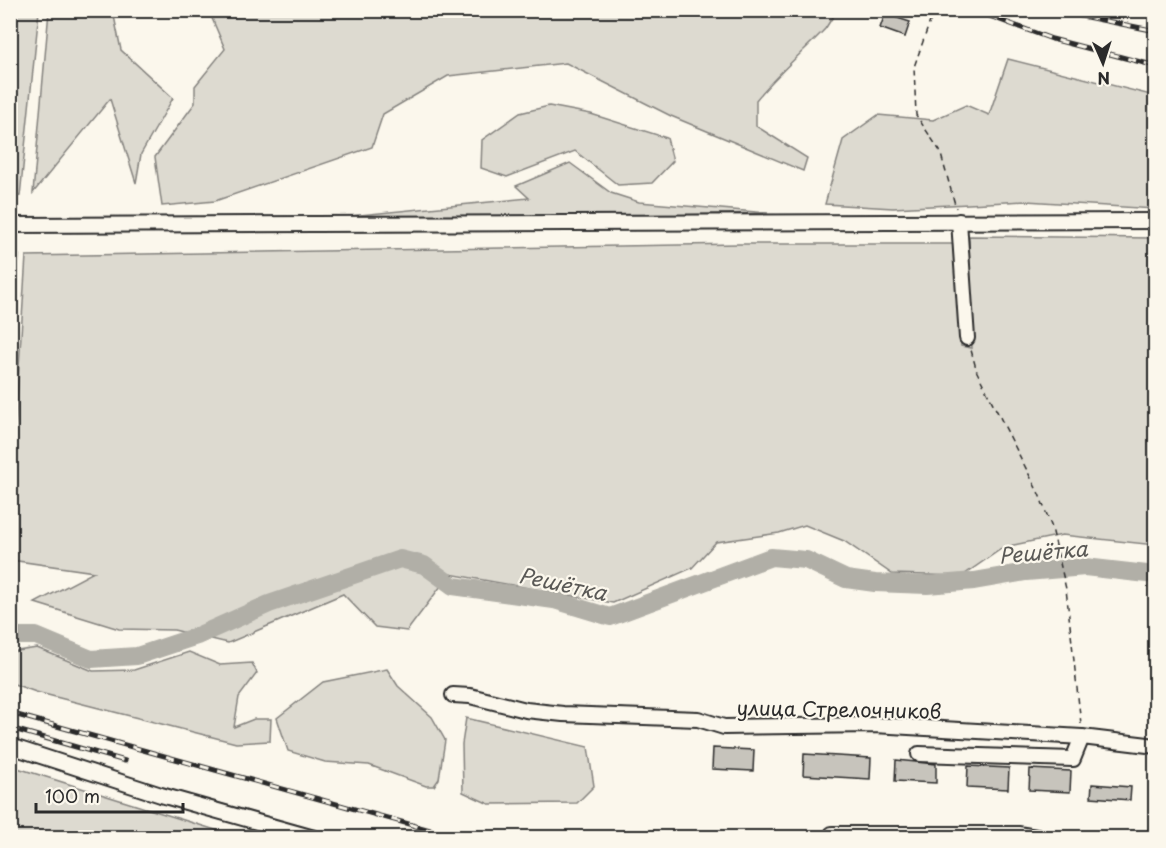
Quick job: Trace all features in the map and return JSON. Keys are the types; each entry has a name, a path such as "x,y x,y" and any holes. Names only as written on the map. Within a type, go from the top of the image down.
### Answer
{"street":[{"path":"959,221 967,338"},
{"path":"10,225 1155,221"},
{"name":"улица Стрелочников","path":"453,695 470,696 535,711 698,718 724,727 874,725 1082,737 1155,746"},
{"path":"919,754 1073,759 1082,737"},
{"path":"10,746 161,795 314,837"},
{"path":"832,834 1018,834 1042,837"}],"path":[{"path":"932,10 933,13 914,67 916,115 940,151 959,221"},
{"path":"967,338 977,372 1039,494 1052,528 1066,589 1082,737"}],"shaded area":[{"path":"11,10 39,11 20,196 11,197"},
{"path":"49,11 113,11 121,50 173,98 141,154 136,183 110,99 33,193"},
{"path":"223,11 839,11 825,29 756,100 756,126 807,158 803,171 671,116 566,63 448,76 383,114 372,147 215,201 162,206 155,157 195,103 195,86 225,49 211,16"},
{"path":"1008,59 1155,96 1155,209 1026,201 893,208 825,204 843,140 878,115 933,120 966,105 989,115"},
{"path":"549,106 591,114 667,138 673,161 652,183 618,185 575,151 507,177 481,168 482,140 520,113"},
{"path":"570,163 611,193 639,202 768,213 572,217 350,216 529,198 516,186"},
{"path":"969,236 1155,238 1155,545 1062,535 1004,547 962,576 892,574 844,541 805,525 779,533 716,542 692,568 613,603 450,574 407,631 375,627 343,594 228,643 174,630 119,629 35,603 94,572 11,560 11,493 26,256 739,244 953,244 961,346 972,348"},
{"path":"11,251 19,255 11,362"},
{"path":"37,648 93,671 134,670 189,652 220,665 252,663 257,673 239,697 234,727 254,719 271,719 270,741 236,743 36,692 11,683 11,652"},
{"path":"387,669 398,686 432,717 445,740 439,779 434,786 426,786 369,765 325,762 288,751 277,718 323,682"},
{"path":"466,718 588,747 594,786 577,803 489,804 463,792 462,744"},
{"path":"11,766 222,832 246,837 11,837"}],"building":[{"path":"885,14 910,22 905,37 880,28"},
{"path":"713,748 754,750 753,771 712,769"},
{"path":"804,754 871,758 870,779 803,775"},
{"path":"896,760 936,764 936,783 895,781"},
{"path":"968,766 1009,768 1008,789 967,787"},
{"path":"1030,769 1071,771 1070,792 1029,790"},
{"path":"1092,784 1131,787 1130,800 1091,797"}],"waterway":[{"name":"Решётка","path":"10,636 36,636 91,659 137,656 197,636 269,604 400,559 424,565 453,586 554,600 610,617 771,557 806,560 846,579 875,583 927,585 1085,567 1156,575"}],"railway":[{"path":"973,10 1052,39 1156,66"},
{"path":"1052,10 1156,31"},
{"path":"10,713 459,838"},
{"path":"10,728 125,761"}]}
